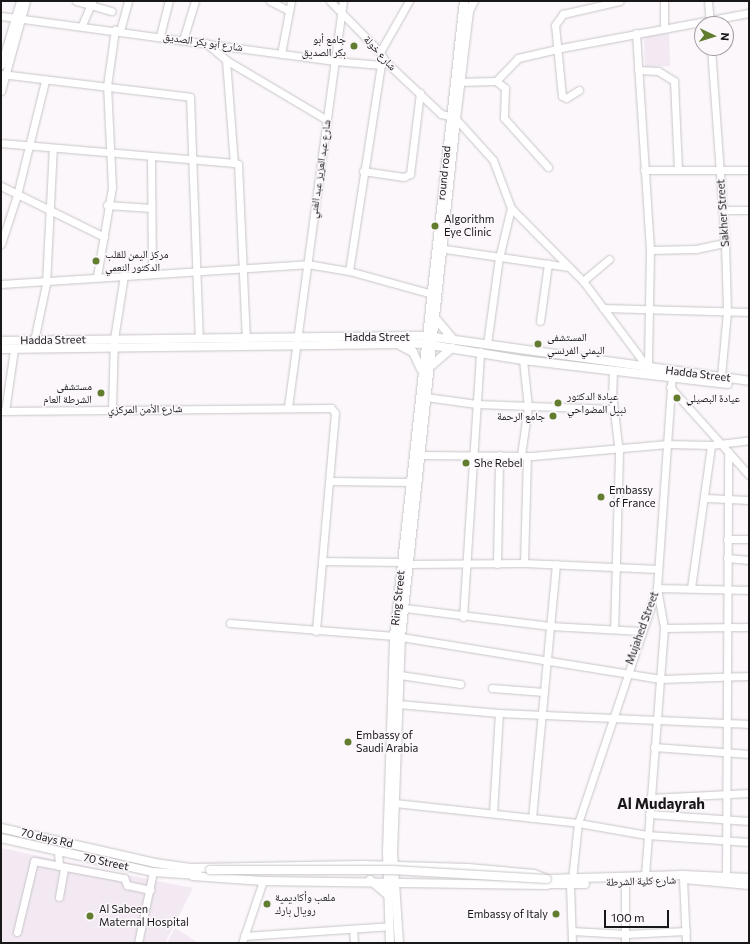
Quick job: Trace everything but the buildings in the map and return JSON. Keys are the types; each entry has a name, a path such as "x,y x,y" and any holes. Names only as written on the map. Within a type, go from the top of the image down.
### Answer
{"main road":[{"name":"round road","path":"458,81 464,1"},
{"name":"round road","path":"430,336 428,321 453,117 469,11 474,1"},
{"name":"round road","path":"429,345 430,336 436,319 445,249 453,117"},
{"path":"430,366 454,344 436,319"},
{"path":"410,337 428,321"},
{"name":"Hadda Street","path":"1,341 114,342 298,340 430,336 480,352 523,360 614,371 749,381"},
{"name":"Hadda Street","path":"1,349 114,342 246,337 400,345 487,344 648,368 672,375 749,386"},
{"path":"400,345 413,352 421,370"},
{"name":"Ring Street","path":"390,853 395,804 393,764 400,675 398,636 405,608 405,563 420,455 430,366 429,345"},
{"name":"Ring Street","path":"390,853 398,636 421,370 429,345"},
{"name":"70 days Rd","path":"1,828 193,872"},
{"name":"70 Street","path":"1,838 58,852 153,872 211,872"},
{"path":"390,853 387,865 391,880 399,943"},
{"path":"387,865 390,853"},
{"path":"390,853 398,863 404,866"},
{"path":"362,865 369,873 366,880"},
{"path":"193,872 362,865 426,866 534,874 547,882"},
{"path":"426,866 419,875 426,881"},
{"path":"211,872 392,870 547,882"},
{"path":"193,872 263,881 410,880 547,882"},
{"name":"شارع كلية الشرطة","path":"211,872 392,876 533,883 683,879 749,885"},
{"name":"شارع كلية الشرطة","path":"573,882 645,875 726,876 749,878"},
{"path":"366,880 392,894"},
{"path":"390,943 389,926 392,894 410,880"}],"street":[{"path":"1,91 3,74 20,1"},
{"path":"1,65 17,18 26,1"},
{"path":"76,1 91,3 112,11"},
{"path":"97,276 104,237 107,205 112,187 112,153 107,86 118,31 128,1"},
{"path":"160,36 169,1"},
{"path":"183,40 195,1"},
{"path":"270,1 288,10"},
{"path":"280,54 291,1"},
{"name":"شارع خولة","path":"330,1 380,52 383,63 420,93 441,114 453,117 493,160 511,208"},
{"name":"شارع عبد العزيز عبد الغني","path":"288,407 343,1"},
{"path":"380,52 409,1"},
{"path":"580,90 566,98 562,96 556,48 555,25 563,14 620,1"},
{"path":"664,1 664,27"},
{"path":"708,1 709,16"},
{"path":"82,25 91,3"},
{"path":"731,16 749,12"},
{"name":"شارع أبو بكر الصديق","path":"1,16 82,25 335,61 383,63"},
{"path":"496,81 518,58 556,48 664,27 694,23"},
{"path":"636,33 650,250 648,368"},
{"path":"206,43 226,60 327,120"},
{"name":"Sakher Street","path":"712,56 725,243 727,312 721,378"},
{"path":"226,60 234,163"},
{"path":"348,271 363,172 383,63"},
{"path":"638,70 658,71 674,81 678,170"},
{"path":"3,74 45,81 107,86 190,97 195,271 199,338"},
{"path":"1,244 17,195 45,81"},
{"path":"458,81 496,81 505,88 504,118 548,167"},
{"path":"363,172 404,177 410,174 420,93"},
{"path":"1,143 238,164 244,267 246,337"},
{"path":"34,341 46,284 48,211 53,148"},
{"path":"151,157 152,274"},
{"path":"644,170 749,170"},
{"path":"1,186 48,211 104,237"},
{"path":"107,205 151,208"},
{"path":"487,344 499,258 511,208"},
{"path":"511,208 583,281 648,368"},
{"path":"723,210 749,210"},
{"path":"650,250 696,249 725,243"},
{"path":"445,249 569,267"},
{"path":"583,281 609,259"},
{"path":"1,284 46,284 97,276 307,264 348,271 432,294"},
{"path":"540,321 548,264"},
{"path":"112,410 114,342 124,275"},
{"path":"603,308 650,308 749,312"},
{"path":"3,411 14,349"},
{"path":"463,617 472,454 480,352"},
{"path":"523,360 528,407 524,455 524,563"},
{"path":"614,371 613,409 617,447 614,629"},
{"name":"Mujahed Street","path":"572,943 573,882 578,822 610,718 657,588 672,375"},
{"path":"670,387 749,475"},
{"path":"426,397 477,404 613,409"},
{"name":"شارع الأمن المركزي","path":"3,411 288,407 330,408 334,413 330,481 316,631"},
{"path":"420,455 524,455 667,444 711,445 718,442 749,440"},
{"path":"691,588 706,498 711,445"},
{"path":"726,876 725,677 728,452"},
{"path":"497,564 499,455"},
{"path":"330,481 411,482"},
{"path":"706,498 749,500"},
{"path":"727,539 749,539"},
{"path":"727,558 749,560"},
{"path":"322,561 467,564 524,563 658,569"},
{"path":"532,818 556,564"},
{"path":"645,875 664,628 657,588 749,590"},
{"path":"405,608 463,617 550,626 641,631"},
{"path":"230,623 316,631 398,636 547,659 660,679 749,676"},
{"path":"664,628 749,627"},
{"path":"400,675 460,684"},
{"path":"492,688 544,692"},
{"path":"398,704 499,714 542,714 749,724"},
{"path":"493,813 499,714"},
{"path":"654,747 749,754"},
{"path":"650,798 749,793"},
{"path":"395,804 578,822 647,835 749,842"},
{"path":"649,814 749,821"},
{"path":"58,852 62,867 59,897"},
{"path":"17,932 34,861 124,878 127,885 150,890"},
{"path":"138,943 153,872"},
{"path":"683,879 686,943"},
{"path":"625,880 625,943"},
{"path":"263,881 243,940 389,926"},
{"path":"353,929 354,943"},
{"path":"572,931 626,934 686,931"}],"shaded area":[{"path":"669,34 670,66 645,67 644,35"},
{"name":"Al Sabeen Maternal Hospital","path":"1,848 193,888 165,943 1,943"},
{"path":"175,928 199,943 167,943"}],"place":[{"name":"جامع أبو بكر الصديق","path":"354,46"},
{"name":"Algorithm Eye Clinic","path":"435,226"},
{"name":"مركز اليمن للقلب الدكتور النعمي","path":"96,261"},
{"name":"المستشفى اليمني الفرنسي","path":"538,344"},
{"name":"مستشفى الشرطة العام","path":"101,393"},
{"name":"عيادة البصيلي","path":"677,398"},
{"name":"عيادة الدكتور نبيل المضواحي","path":"558,403"},
{"name":"جامع الرحمة","path":"553,416"},
{"name":"She Rebel","path":"466,463"},
{"name":"Embassy of France","path":"601,497"},
{"name":"Embassy of Saudi Arabia","path":"348,742"},
{"name":"ملعب وأكاديمية رويال بارك","path":"267,904"},
{"name":"Embassy of Italy","path":"556,914"},
{"name":"Al Sabeen Maternal Hospital","path":"90,916"}],"district":[{"name":"Al Mudayrah","path":"661,804"}]}
